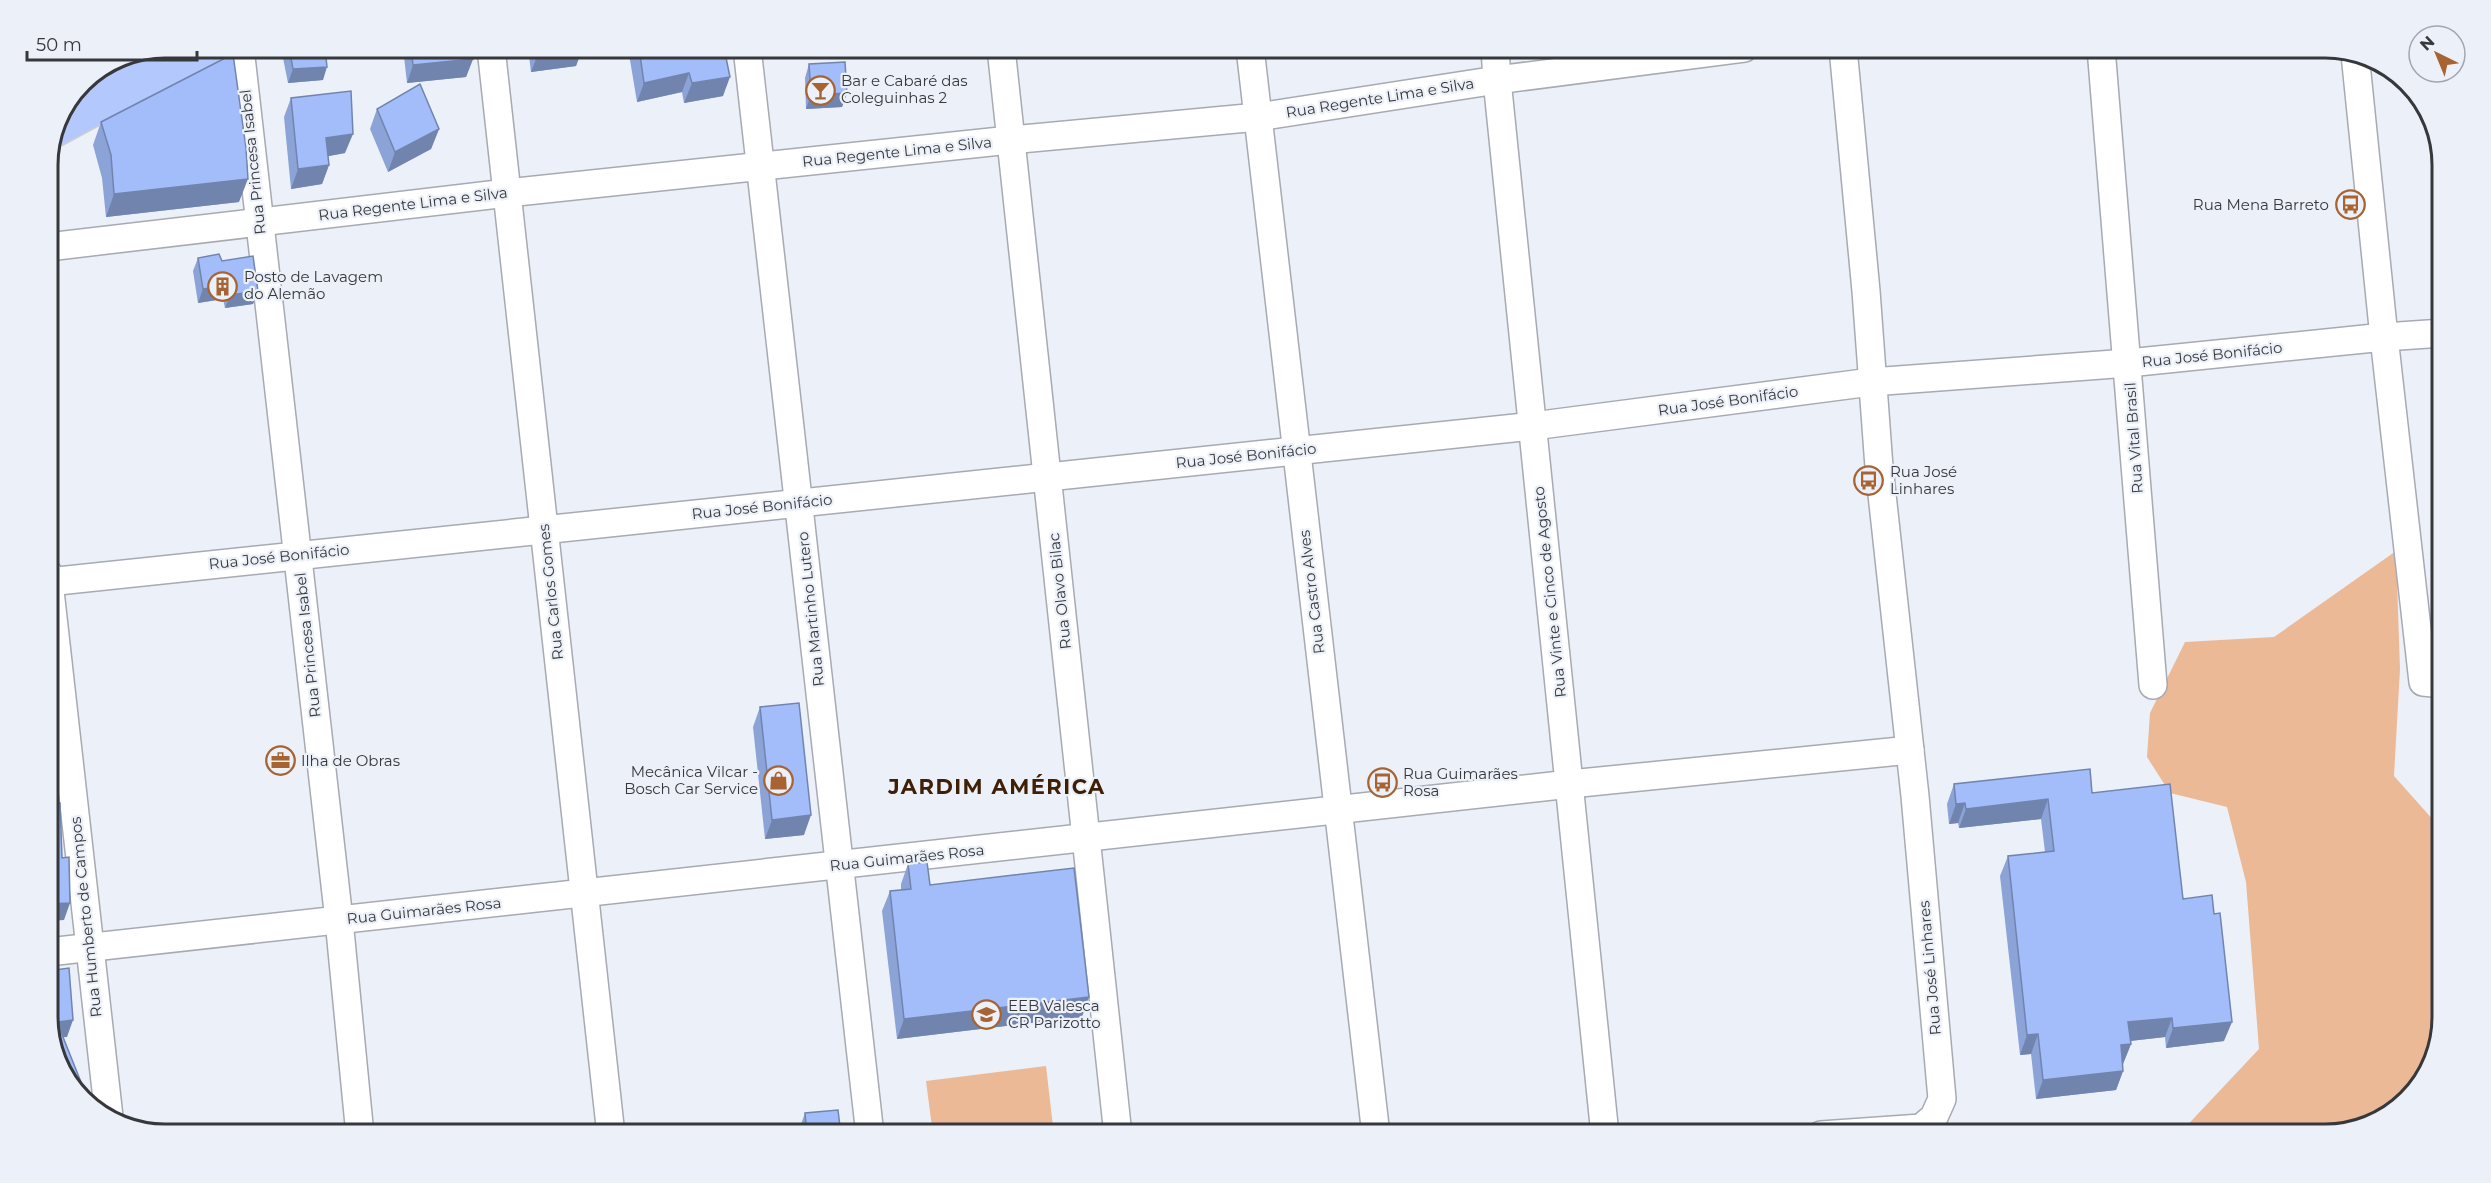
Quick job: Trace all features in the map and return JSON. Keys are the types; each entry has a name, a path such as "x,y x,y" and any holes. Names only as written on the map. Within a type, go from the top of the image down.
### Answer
{"main road":[{"path":"67,123 188,58"}],"street":[{"name":"Rua Princesa Isabel","path":"241,58 339,920 359,1124"},
{"name":"Rua Carlos Gomes","path":"492,58 609,1124"},
{"name":"Rua Martinho Lutero","path":"748,58 869,1124"},
{"name":"Rua Olavo Bilac","path":"1001,58 1117,1124"},
{"name":"Rua Castro Alves","path":"1251,58 1375,1124"},
{"name":"Rua Vinte e Cinco de Agosto","path":"1496,58 1604,1124"},
{"name":"Rua Regente Lima e Silva","path":"59,247 507,193 1010,140 1258,117 1497,80 1667,58"},
{"name":"Rua José Linhares","path":"1844,58 1866,291 1871,382 1910,750 1942,1099 1934,1117 1926,1124"},
{"name":"Rua Vital Brasil","path":"2102,58 2153,685"},
{"path":"2356,63 2384,337 2432,675"},
{"name":"Rua José Bonifácio","path":"59,578 544,530 1533,426 1871,382 2128,363 2432,334"},
{"name":"Rua Humberto de Campos","path":"59,669 108,1107"},
{"name":"Rua Guimarães Rosa","path":"59,951 1570,784 1910,750"}],"shaded area":[{"path":"2396,551 2400,669 2394,776 2432,819 2432,1025 2429,1045 2418,1071 2396,1098 2373,1114 2353,1121 2340,1124 2188,1124 2259,1049 2246,882 2227,807 2170,793 2147,757 2150,713 2185,642 2274,637"},
{"path":"1046,1066 1053,1124 932,1124 926,1081"}],"building":[{"path":"225,58 234,58 248,179 114,194 111,155 101,122"},
{"path":"291,58 326,58 327,67 293,69"},
{"path":"412,58 473,58 473,59 413,65"},
{"path":"640,58 726,58 730,77 692,83 689,73 644,83"},
{"path":"845,62 847,93 811,95 809,64"},
{"path":"420,84 439,129 395,152 377,109"},
{"path":"351,91 353,134 326,138 329,165 298,169 291,98"},
{"path":"219,254 222,261 253,256 258,291 230,295 228,285 203,289 198,258"},
{"name":"Mecânica Vilcar - Bosch Car Service","path":"799,703 811,815 772,820 760,707"},
{"path":"2090,769 2092,793 2170,784 2183,899 2212,895 2214,914 2220,913 2232,1022 2173,1028 2172,1018 2128,1022 2131,1044 2121,1045 2123,1071 2043,1080 2038,1034 2027,1035 2008,856 2054,851 2048,799 1966,809 1965,803 1956,804 1954,784"},
{"path":"59,803 62,858 69,857 70,903 59,904"},
{"path":"927,862 930,885 1074,868 1089,997 904,1019 890,891 911,889 908,864"},
{"path":"69,968 73,1020 59,1022 59,969"},
{"path":"59,1028 81,1082 69,1065"},
{"path":"838,1110 840,1124 806,1124 805,1113"}],"place":[{"name":"Bar e Cabaré das Coleguinhas 2","path":"820,90"},
{"name":"Rua Mena Barreto","path":"2350,205"},
{"name":"Posto de Lavagem do Alemão","path":"223,286"},
{"name":"Rua José Linhares","path":"1869,481"},
{"name":"Ilha de Obras","path":"280,761"},
{"name":"Mecânica Vilcar - Bosch Car Service","path":"779,781"},
{"name":"Rua Guimarães Rosa","path":"1382,783"},
{"name":"EEB Valesca CR Parizotto","path":"987,1015"}],"district":[{"name":"JARDIM AMÉRICA","path":"997,787"}]}
